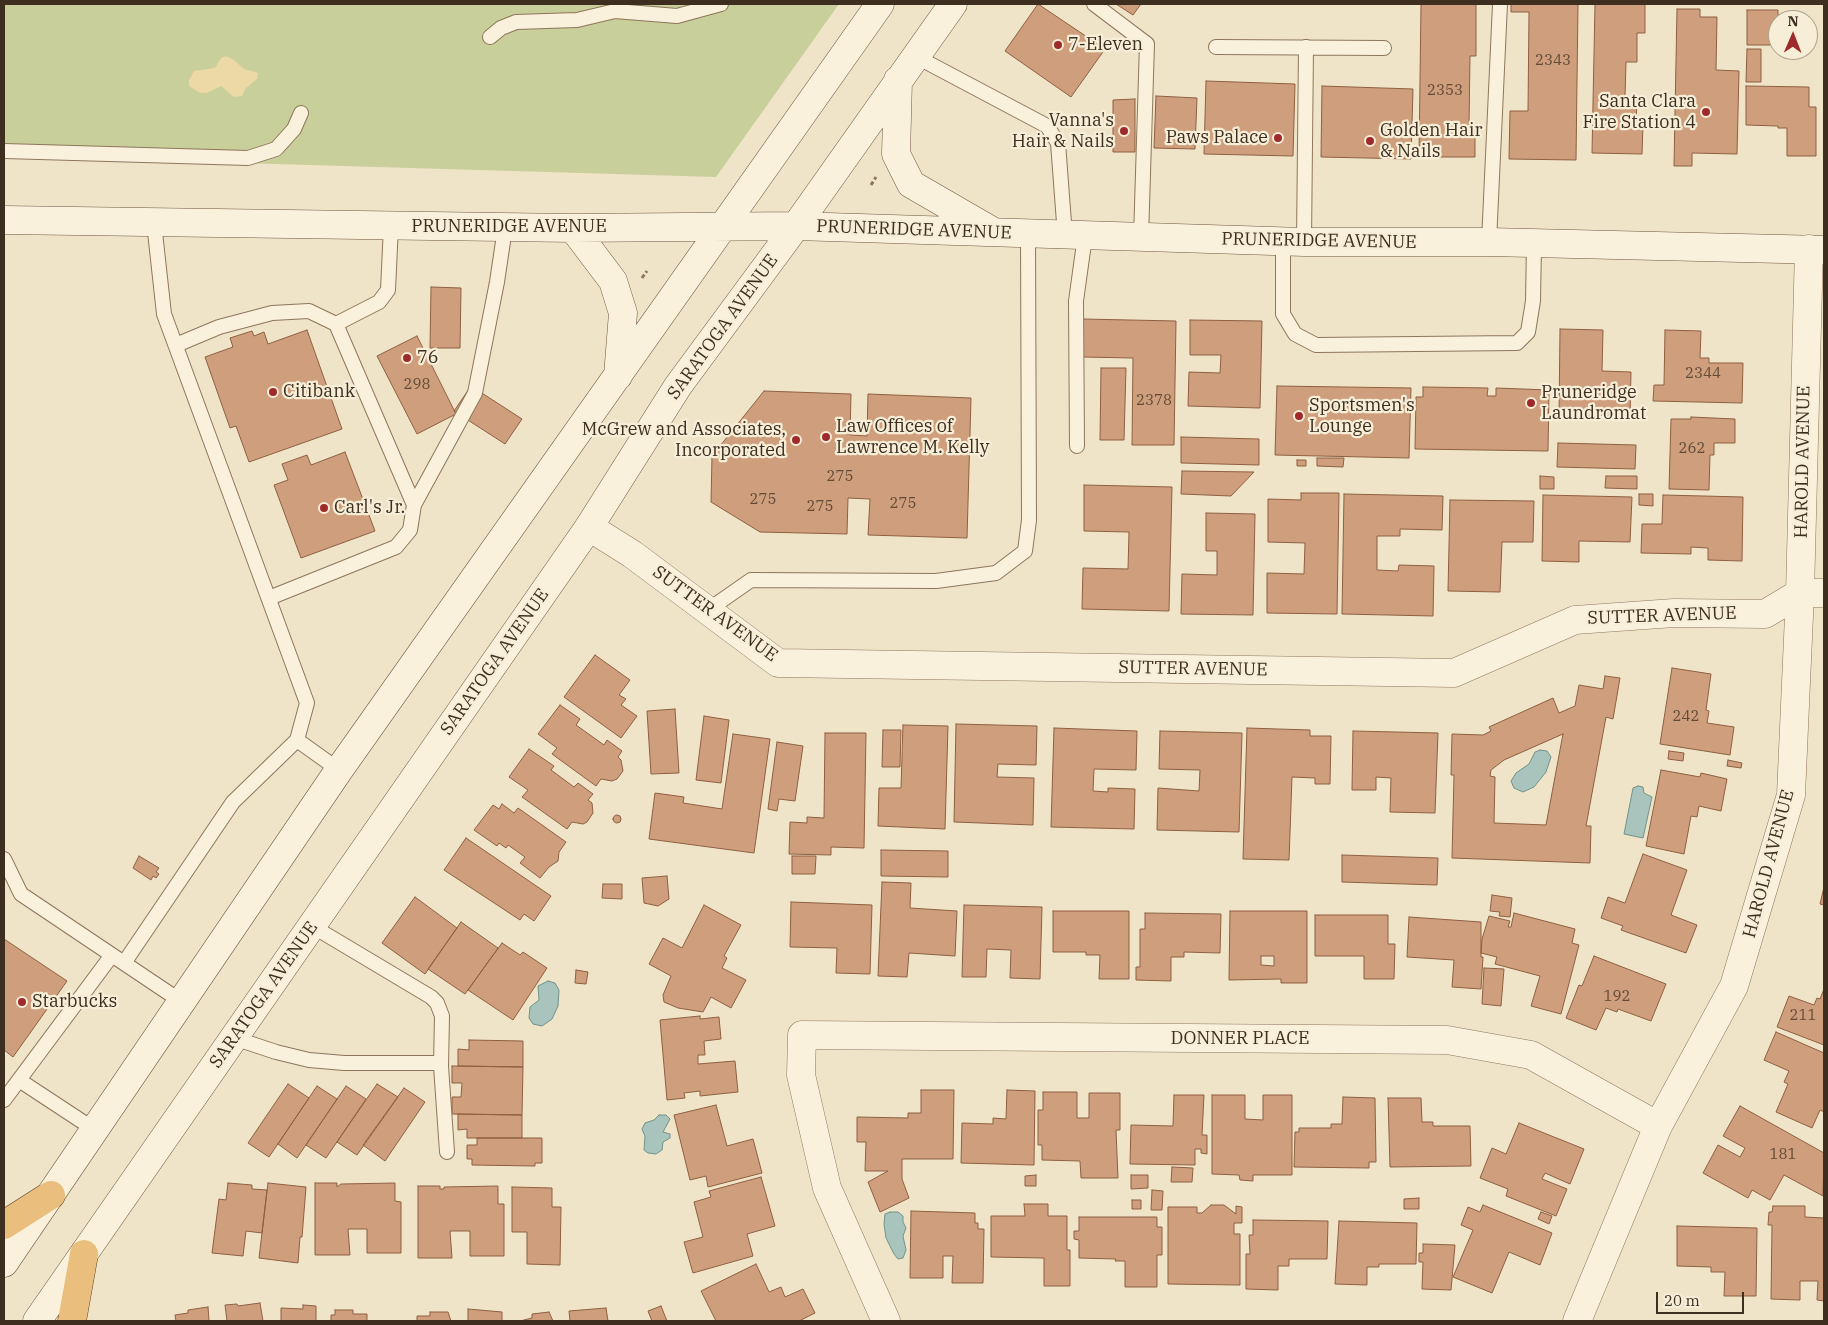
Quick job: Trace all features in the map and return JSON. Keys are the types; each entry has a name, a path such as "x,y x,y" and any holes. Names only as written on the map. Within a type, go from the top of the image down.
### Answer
{"highway":[{"path":"4,1225 51,1195"},
{"path":"72,1321 84,1254"}],"main road":[{"path":"4,1263 339,770 725,227 880,4"},
{"name":"SARATOGA AVENUE","path":"38,1321 589,527 678,386 796,226 953,4"},
{"path":"898,80 896,154 910,184 997,234"},
{"name":"PRUNERIDGE AVENUE","path":"4,220 504,228 796,226 1142,238 1489,242 1534,245 1816,250"},
{"path":"573,228 613,281 623,312 618,376"},
{"name":"HAROLD AVENUE","path":"1577,1321 1658,1126 1734,986 1790,795 1812,593 1816,250"},
{"name":"SUTTER AVENUE","path":"589,527 627,551 778,663 1454,673 1575,620 1674,613 1765,614 1812,593"},
{"name":"DONNER PLACE","path":"886,1321 827,1188 801,1075 802,1036 1447,1040 1531,1055 1658,1126"}],"lane":[{"path":"490,37 501,28 516,22 577,20 615,11 677,16 721,4"},
{"path":"1094,4 1147,44 1142,238"},
{"path":"1489,242 1500,4"},
{"path":"1216,47 1384,48"},
{"path":"1306,47 1293,241 1283,314 1295,334 1316,345 1517,343 1528,332 1533,301 1534,245"},
{"path":"915,56 1047,126 1058,143 1075,236 1078,446"},
{"path":"4,152 248,158 276,149 294,129 301,113"},
{"path":"4,1100 118,959 233,802 297,740 306,702 164,314 154,223"},
{"path":"336,324 379,302 388,290 391,226"},
{"path":"268,598 396,547 410,530 414,505 475,393 497,282 504,228"},
{"path":"708,610 751,580 936,581 996,573 1024,551 1028,520 1028,235"},
{"path":"176,345 219,327 272,313 309,311 336,324 414,505"},
{"path":"297,740 339,770"},
{"path":"4,859 21,894 182,1002"},
{"path":"312,926 432,996 442,1016 441,1063 447,1152"},
{"path":"234,1038 276,1052 309,1060 344,1063 441,1063"},
{"path":"19,1080 95,1130"}],"path":[{"path":"867,177 875,177 871,184"},
{"path":"647,271 642,279 649,280"}],"green space":[{"path":"4,4 839,4 716,177 4,156"}],"sand":[{"path":"226,56 244,69 258,73 257,79 245,89 242,96 234,97 221,86 207,93 200,93 189,86 189,80 194,71 215,68 221,58"}],"water":[{"path":"1540,750 1547,751 1551,757 1546,772 1534,787 1523,792 1514,788 1511,781 1516,773 1529,764 1535,752"},
{"path":"1643,787 1644,793 1652,797 1643,838 1624,834 1633,788"},
{"path":"548,981 555,983 559,990 558,1006 552,1019 542,1026 533,1024 529,1018 530,1007 539,1000 538,986"},
{"path":"659,1115 666,1115 670,1119 663,1132 670,1134 670,1138 663,1142 662,1150 656,1154 648,1153 644,1150 645,1136 642,1129 645,1123 654,1120"},
{"path":"898,1212 903,1216 906,1228 903,1236 906,1250 903,1258 898,1259 886,1238 885,1214"}],"building":[{"path":"1038,4 1105,49 1071,97 1005,51"},
{"path":"1116,4 1141,4 1133,15"},
{"path":"1421,4 1476,4 1476,56 1470,56 1469,125 1475,125 1475,157 1419,157"},
{"path":"1511,4 1578,4 1576,160 1509,159 1510,111 1528,111 1529,12 1511,12"},
{"path":"1595,4 1645,4 1645,33 1637,33 1637,62 1626,62 1625,97 1637,97 1636,125 1643,125 1642,154 1592,153"},
{"name":"Santa Clara Fire Station 4","path":"1677,9 1700,9 1700,17 1717,17 1716,70 1739,71 1737,154 1692,153 1692,166 1674,166"},
{"path":"1747,10 1768,10 1768,45 1747,45"},
{"path":"1747,49 1761,49 1761,82 1746,82"},
{"path":"1206,81 1295,84 1293,156 1204,154"},
{"path":"1322,86 1413,89 1411,159 1321,157"},
{"path":"1746,86 1809,87 1809,107 1816,107 1816,156 1787,156 1787,128 1746,125"},
{"path":"1156,96 1197,98 1195,149 1154,148"},
{"path":"1135,99 1135,152 1113,152 1113,100"},
{"path":"431,287 461,288 460,348 430,348"},
{"path":"1083,319 1176,321 1174,445 1132,445 1133,358 1082,357"},
{"path":"1190,320 1262,321 1260,408 1188,406 1189,372 1220,373 1221,355 1190,355"},
{"path":"1560,329 1603,330 1602,371 1631,372 1630,416 1559,415"},
{"name":"Citibank","path":"307,330 342,429 249,462 236,426 230,428 205,357 233,347 230,338 252,331 254,336 264,332 268,344"},
{"path":"1665,330 1701,331 1700,358 1709,358 1709,363 1743,363 1742,403 1653,401 1654,385 1664,385"},
{"path":"417,336 456,414 417,434 377,356"},
{"path":"1101,368 1126,368 1124,440 1100,440"},
{"path":"471,386 522,419 505,444 454,411"},
{"path":"1277,386 1411,388 1409,458 1275,455"},
{"path":"1423,387 1488,388 1487,396 1496,396 1496,388 1549,390 1548,451 1415,449 1416,397 1423,397"},
{"path":"764,391 851,394 850,435 867,436 868,394 971,398 967,538 868,535 870,499 848,498 847,534 760,532 711,502 712,456"},
{"path":"1691,417 1735,419 1735,443 1714,443 1714,455 1710,455 1709,490 1669,489 1671,419 1691,419"},
{"path":"1181,437 1259,439 1259,465 1181,463"},
{"path":"1558,443 1636,445 1635,469 1557,467"},
{"name":"Carl's Jr.","path":"345,452 375,531 301,558 274,485 288,480 282,464 307,455 311,465"},
{"path":"1317,458 1344,458 1343,467 1317,466"},
{"path":"1297,460 1306,460 1306,466 1297,466"},
{"path":"1182,471 1254,472 1231,496 1181,494"},
{"path":"1540,476 1554,477 1554,489 1540,489"},
{"path":"1606,476 1637,476 1637,489 1605,488"},
{"path":"1084,485 1172,487 1169,611 1082,609 1083,568 1128,569 1129,532 1084,531"},
{"path":"1301,493 1339,493 1337,614 1267,613 1267,573 1304,574 1305,543 1268,542 1268,499 1301,500"},
{"path":"1344,494 1443,496 1442,530 1400,529 1400,536 1377,536 1377,570 1398,571 1399,565 1434,566 1433,616 1342,614"},
{"path":"1639,494 1653,494 1653,506 1639,505"},
{"path":"1543,495 1632,497 1630,542 1579,541 1579,562 1542,561"},
{"path":"1663,495 1743,497 1742,561 1708,560 1708,548 1691,547 1691,554 1641,553 1642,524 1662,524"},
{"path":"1450,500 1534,501 1533,542 1502,542 1500,592 1448,591"},
{"path":"1206,513 1255,514 1253,615 1181,614 1182,574 1217,575 1217,551 1206,551"},
{"path":"595,655 630,680 619,695 626,699 621,705 637,716 621,738 564,697"},
{"path":"1672,668 1711,674 1706,710 1709,711 1707,723 1734,727 1730,755 1660,744"},
{"path":"1605,676 1620,678 1613,719 1606,717 1586,826 1591,826 1590,863 1452,858 1454,775 1451,775 1452,734 1483,735 1491,731 1489,727 1553,698 1559,713 1575,706 1579,685 1603,689","holes":["1563,734 1546,825 1494,823 1495,777 1490,776 1491,770 1504,760"]},
{"path":"560,705 580,719 576,725 604,745 607,740 622,751 618,757 621,760 623,771 617,779 612,781 601,779 596,786 552,754 557,748 538,734"},
{"path":"675,709 679,773 651,774 647,711"},
{"path":"704,716 729,720 721,783 696,780"},
{"path":"956,724 1037,726 1036,765 998,764 997,777 1034,778 1033,825 954,822"},
{"path":"903,725 948,726 945,829 878,826 879,788 901,788"},
{"path":"1054,728 1137,731 1136,770 1094,769 1093,791 1108,792 1108,788 1135,789 1134,829 1051,827"},
{"path":"1247,728 1310,730 1310,736 1331,736 1330,784 1315,784 1315,778 1292,777 1289,860 1243,859"},
{"path":"883,730 901,730 900,767 882,767"},
{"path":"1160,731 1242,733 1239,832 1157,830 1158,788 1199,791 1200,770 1159,769"},
{"path":"1353,731 1438,733 1435,813 1390,812 1391,778 1376,777 1376,790 1352,790"},
{"path":"825,733 866,733 864,848 831,847 831,855 789,854 790,822 807,823 807,817 824,818"},
{"path":"733,734 770,739 754,853 649,839 655,793 684,797 683,803 722,809"},
{"path":"777,742 803,746 795,801 779,799 777,811 768,809"},
{"path":"529,749 554,766 551,770 574,787 578,783 593,794 588,800 592,803 593,813 587,822 583,824 572,822 567,829 522,797 528,790 509,777"},
{"path":"1669,751 1684,753 1683,761 1668,759"},
{"path":"1728,760 1742,763 1741,768 1727,766"},
{"path":"1661,770 1700,777 1701,773 1727,779 1721,811 1699,806 1697,817 1691,816 1684,854 1646,846"},
{"path":"502,804 514,813 518,808 566,842 559,852 558,861 549,867 540,878 520,863 525,857 508,845 506,848 499,843 497,846 474,830 493,805 499,809"},
{"path":"617,815 621,819 617,823 613,819"},
{"path":"466,838 551,896 534,921 524,914 520,920 444,870"},
{"path":"881,850 948,851 948,877 881,876"},
{"path":"1643,854 1687,870 1671,915 1697,925 1686,953 1621,930 1623,926 1601,918 1608,897 1625,903"},
{"path":"1342,855 1438,858 1437,885 1342,882"},
{"path":"139,856 159,868 156,872 159,874 156,878 153,876 151,880 133,868"},
{"path":"792,856 816,856 815,874 792,874"},
{"path":"667,876 669,899 658,906 644,903 642,878"},
{"path":"882,882 911,883 910,908 957,911 955,956 909,953 907,977 878,976"},
{"path":"603,884 622,884 622,899 602,898"},
{"path":"1824,887 1824,905 1820,904"},
{"path":"1492,895 1512,898 1510,917 1499,916 1500,912 1490,911"},
{"path":"415,897 457,928 425,974 382,943"},
{"path":"791,902 872,905 870,974 836,973 837,948 790,947"},
{"path":"704,905 741,925 724,956 727,958 722,968 746,980 731,1008 711,997 703,1012 678,1008 664,1002 663,995 671,976 649,964 663,938 682,948"},
{"path":"964,905 1042,907 1040,979 1010,978 1011,950 987,949 986,977 962,977"},
{"path":"1053,911 1129,911 1129,979 1099,979 1100,955 1086,955 1086,952 1053,952"},
{"path":"1230,911 1307,911 1307,983 1281,983 1281,979 1229,980","holes":["1261,956 1274,956 1274,966 1261,965"]},
{"path":"1145,913 1221,914 1220,953 1184,952 1184,957 1171,957 1171,981 1136,980 1136,967 1140,967 1140,929 1145,929"},
{"path":"1514,913 1575,929 1572,943 1579,945 1561,1014 1531,1006 1540,976 1495,964 1497,957 1481,953 1482,939 1489,916 1510,921 1508,927 1511,927"},
{"path":"1315,915 1388,915 1388,944 1395,944 1394,979 1364,979 1364,956 1315,956"},
{"path":"1409,917 1481,922 1481,957 1483,957 1481,989 1452,987 1454,960 1407,957"},
{"path":"461,922 498,948 465,994 428,969"},
{"path":"4,939 67,981 13,1057 4,1050"},
{"path":"502,943 520,955 523,952 547,968 513,1020 468,990"},
{"path":"1594,956 1666,984 1651,1021 1618,1009 1617,1012 1606,1008 1596,1030 1566,1018 1579,985 1582,986"},
{"path":"1484,968 1504,969 1501,1006 1482,1004"},
{"path":"576,970 588,972 586,984 575,983"},
{"path":"1824,989 1824,1045 1777,1027 1789,996 1814,1005 1817,998 1820,999"},
{"path":"700,1016 700,1019 719,1017 721,1039 704,1041 705,1055 698,1055 698,1064 735,1061 738,1092 700,1096 700,1091 684,1093 685,1098 667,1100 660,1020"},
{"path":"1776,1032 1824,1053 1824,1112 1820,1110 1812,1128 1776,1112 1788,1084 1784,1082 1789,1071 1764,1060"},
{"path":"469,1040 523,1041 523,1067 458,1066 458,1049 469,1050"},
{"path":"452,1066 523,1067 522,1115 452,1114 452,1097 461,1097 462,1083 452,1083"},
{"path":"288,1084 309,1098 269,1157 248,1143"},
{"path":"377,1084 398,1097 357,1155 337,1142"},
{"path":"317,1086 337,1099 297,1158 278,1144"},
{"path":"346,1086 366,1099 326,1158 306,1145"},
{"path":"404,1088 425,1102 385,1161 363,1145"},
{"path":"921,1090 954,1090 953,1159 902,1159 902,1179 909,1198 880,1212 868,1182 888,1171 865,1171 866,1142 857,1142 857,1117 908,1118 908,1113 921,1113"},
{"path":"1007,1090 1035,1091 1034,1165 961,1163 962,1123 993,1124 993,1118 1006,1119"},
{"path":"1043,1092 1077,1092 1077,1118 1089,1118 1089,1093 1120,1093 1120,1130 1116,1130 1118,1178 1081,1178 1080,1161 1042,1160 1042,1145 1038,1145 1038,1110 1043,1110"},
{"path":"1174,1095 1204,1095 1202,1135 1207,1135 1207,1154 1201,1153 1201,1149 1195,1149 1195,1165 1130,1164 1131,1125 1173,1126"},
{"path":"1212,1095 1245,1095 1245,1119 1263,1120 1263,1095 1292,1095 1292,1175 1253,1175 1253,1181 1240,1180 1239,1175 1212,1174"},
{"path":"1343,1097 1375,1098 1376,1162 1369,1162 1369,1168 1294,1167 1295,1132 1299,1132 1299,1128 1331,1128 1331,1124 1342,1124"},
{"path":"1388,1098 1421,1098 1422,1122 1433,1122 1433,1126 1470,1126 1471,1166 1390,1167"},
{"path":"716,1105 727,1146 753,1139 762,1173 708,1187 706,1176 690,1180 674,1115"},
{"path":"1740,1106 1824,1153 1823,1196 1784,1175 1770,1200 1752,1190 1748,1198 1703,1173 1718,1145 1740,1157 1745,1148 1723,1136"},
{"path":"458,1114 522,1115 522,1138 467,1138 467,1129 458,1130"},
{"path":"1519,1123 1584,1149 1570,1184 1545,1173 1542,1179 1567,1189 1556,1216 1506,1196 1508,1189 1480,1178 1492,1148 1506,1154"},
{"path":"477,1138 542,1138 542,1163 535,1163 535,1166 472,1165 472,1159 467,1159 467,1145 477,1145"},
{"path":"1172,1167 1193,1168 1192,1182 1171,1182"},
{"path":"1036,1175 1036,1186 1025,1186 1025,1176"},
{"path":"1131,1175 1148,1175 1148,1188 1131,1189"},
{"path":"761,1177 775,1226 747,1234 753,1256 693,1273 684,1242 703,1237 694,1202 711,1197 709,1191"},
{"path":"228,1183 252,1185 252,1189 267,1190 262,1233 246,1231 243,1256 212,1253 219,1199 226,1200"},
{"path":"268,1183 306,1187 298,1263 259,1258"},
{"path":"315,1183 337,1183 337,1187 341,1184 395,1183 395,1201 401,1202 401,1253 367,1253 367,1229 348,1229 350,1255 315,1255"},
{"path":"418,1186 440,1186 440,1189 444,1189 444,1187 498,1186 498,1204 504,1204 504,1256 470,1256 470,1231 450,1231 452,1258 418,1258"},
{"path":"512,1187 552,1188 552,1207 561,1207 560,1265 527,1264 527,1232 512,1232"},
{"path":"1152,1190 1163,1191 1162,1210 1151,1210"},
{"path":"1419,1198 1419,1209 1404,1209 1404,1199"},
{"path":"1132,1200 1141,1200 1141,1209 1132,1209"},
{"path":"1024,1204 1048,1204 1048,1216 1067,1216 1067,1250 1070,1250 1070,1286 1044,1286 1044,1258 991,1257 991,1216 1025,1216"},
{"path":"1211,1205 1224,1205 1236,1214 1236,1206 1242,1207 1242,1223 1234,1223 1234,1234 1240,1234 1240,1285 1168,1284 1168,1207 1197,1207 1197,1213 1202,1213"},
{"path":"1483,1205 1552,1233 1540,1265 1509,1252 1492,1293 1453,1277 1473,1230 1461,1225 1468,1207 1480,1212"},
{"path":"1773,1206 1805,1206 1805,1217 1824,1218 1824,1301 1817,1300 1818,1281 1800,1281 1800,1300 1771,1299 1772,1225 1768,1225 1769,1212 1772,1212"},
{"path":"911,1211 975,1213 975,1223 978,1223 978,1229 984,1229 983,1283 952,1283 953,1256 943,1256 943,1278 910,1278"},
{"path":"1541,1212 1552,1216 1549,1224 1538,1219"},
{"path":"1079,1217 1157,1217 1157,1227 1162,1227 1162,1255 1157,1255 1157,1287 1125,1287 1125,1261 1079,1258 1079,1240 1074,1239 1074,1231 1079,1231"},
{"path":"1253,1220 1328,1221 1327,1259 1289,1259 1289,1266 1278,1266 1278,1290 1246,1289 1246,1254 1250,1254 1249,1235 1253,1235"},
{"path":"1339,1221 1417,1223 1416,1264 1379,1264 1379,1267 1367,1267 1367,1285 1335,1284"},
{"path":"1677,1226 1757,1228 1756,1296 1724,1296 1725,1272 1711,1272 1711,1267 1677,1266"},
{"path":"1423,1244 1455,1245 1451,1290 1422,1289 1423,1262 1419,1262 1419,1253 1423,1253"},
{"path":"756,1264 769,1292 781,1287 785,1297 803,1289 815,1313 799,1321 716,1321 701,1291"},
{"path":"260,1303 263,1321 227,1321 225,1305 237,1304 238,1306"},
{"path":"303,1305 316,1306 316,1321 281,1321 281,1308 303,1309"},
{"path":"661,1306 667,1321 652,1321 648,1311"},
{"path":"208,1307 209,1321 176,1321 175,1315 188,1313 188,1310"},
{"path":"606,1308 608,1321 570,1321 569,1311"},
{"path":"468,1309 502,1312 502,1321 468,1321"},
{"path":"335,1310 353,1310 353,1314 367,1314 367,1321 331,1321 331,1315 335,1315"},
{"path":"430,1312 448,1312 451,1321 417,1321 417,1316 430,1316"},
{"path":"549,1312 553,1321 520,1321 532,1318 532,1314"}],"place":[{"name":"7-Eleven","path":"1058,45"},
{"name":"Santa Clara Fire Station 4","path":"1706,112"},
{"name":"Vanna's Hair & Nails","path":"1124,131"},
{"name":"Paws Palace","path":"1278,138"},
{"name":"Golden Hair & Nails","path":"1370,141"},
{"name":"76","path":"407,358"},
{"name":"Citibank","path":"273,392"},
{"name":"Pruneridge Laundromat","path":"1531,403"},
{"name":"Sportsmen's Lounge","path":"1299,416"},
{"name":"Law Offices of Lawrence M. Kelly","path":"826,437"},
{"name":"McGrew and Associates, Incorporated","path":"796,440"},
{"name":"Carl's Jr.","path":"324,508"},
{"name":"Starbucks","path":"22,1002"}]}
